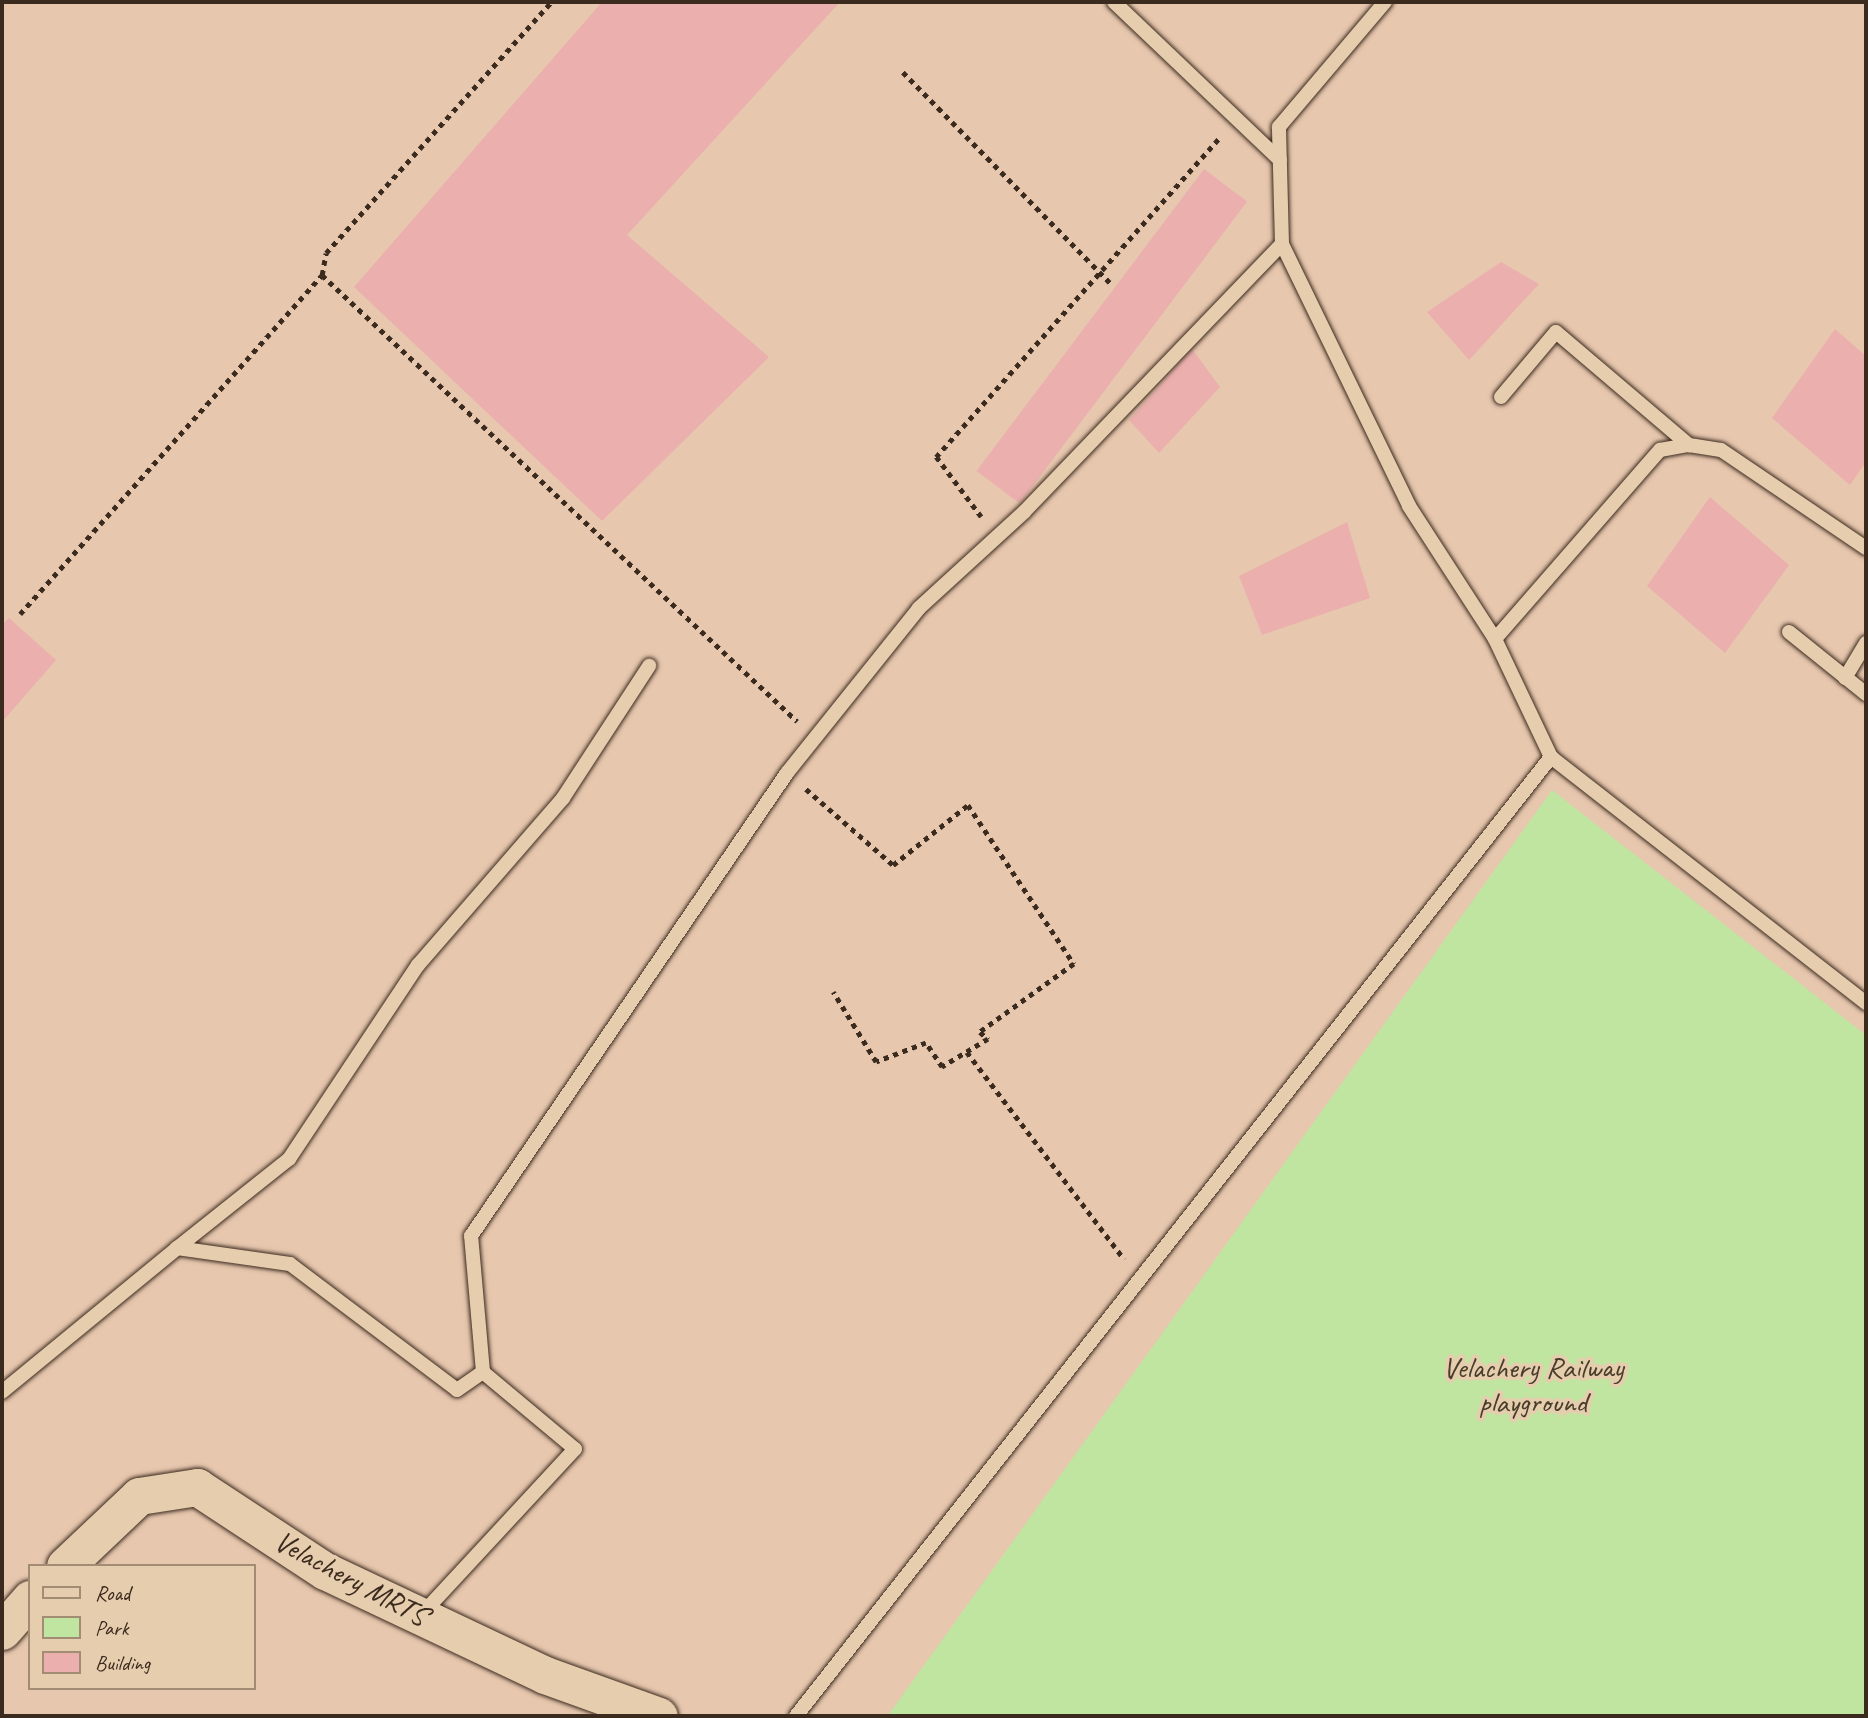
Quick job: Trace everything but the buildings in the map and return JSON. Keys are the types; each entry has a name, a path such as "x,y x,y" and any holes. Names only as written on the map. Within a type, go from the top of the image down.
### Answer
{"street":[{"name":"Velachery MRTS","path":"67,1564 139,1496 197,1488 325,1571 545,1675 659,1716"},
{"path":"2,1631 28,1601"}],"lane":[{"path":"1114,2 1280,160"},
{"path":"1385,2 1279,127 1282,244 1409,506 1495,639 1551,757 1866,1003"},
{"path":"420,1616 575,1448 483,1372 471,1236 787,773 919,608 996,537 1282,244"},
{"path":"1501,397 1556,332 1689,445"},
{"path":"1495,639 1660,450 1689,445 1721,450 1866,548"},
{"path":"1789,632 1866,694"},
{"path":"1845,678 1866,643"},
{"path":"2,1392 289,1159 418,965 563,798 649,666"},
{"path":"796,1716 1551,757"},
{"path":"177,1248 290,1264 457,1390 483,1372"}],"path":[{"path":"20,614 322,275 326,253 551,2"},
{"path":"903,72 1111,284"},
{"path":"996,537 936,457 1237,118"},
{"path":"322,275 815,738"},
{"path":"787,773 894,864 968,805 1074,964 980,1032 988,1039 942,1068 926,1043 876,1062 833,992"},
{"path":"967,1052 1139,1280"}],"green space":[{"name":"Velachery Railway playground","path":"1552,790 1866,1035 1866,1716 889,1714"}]}
